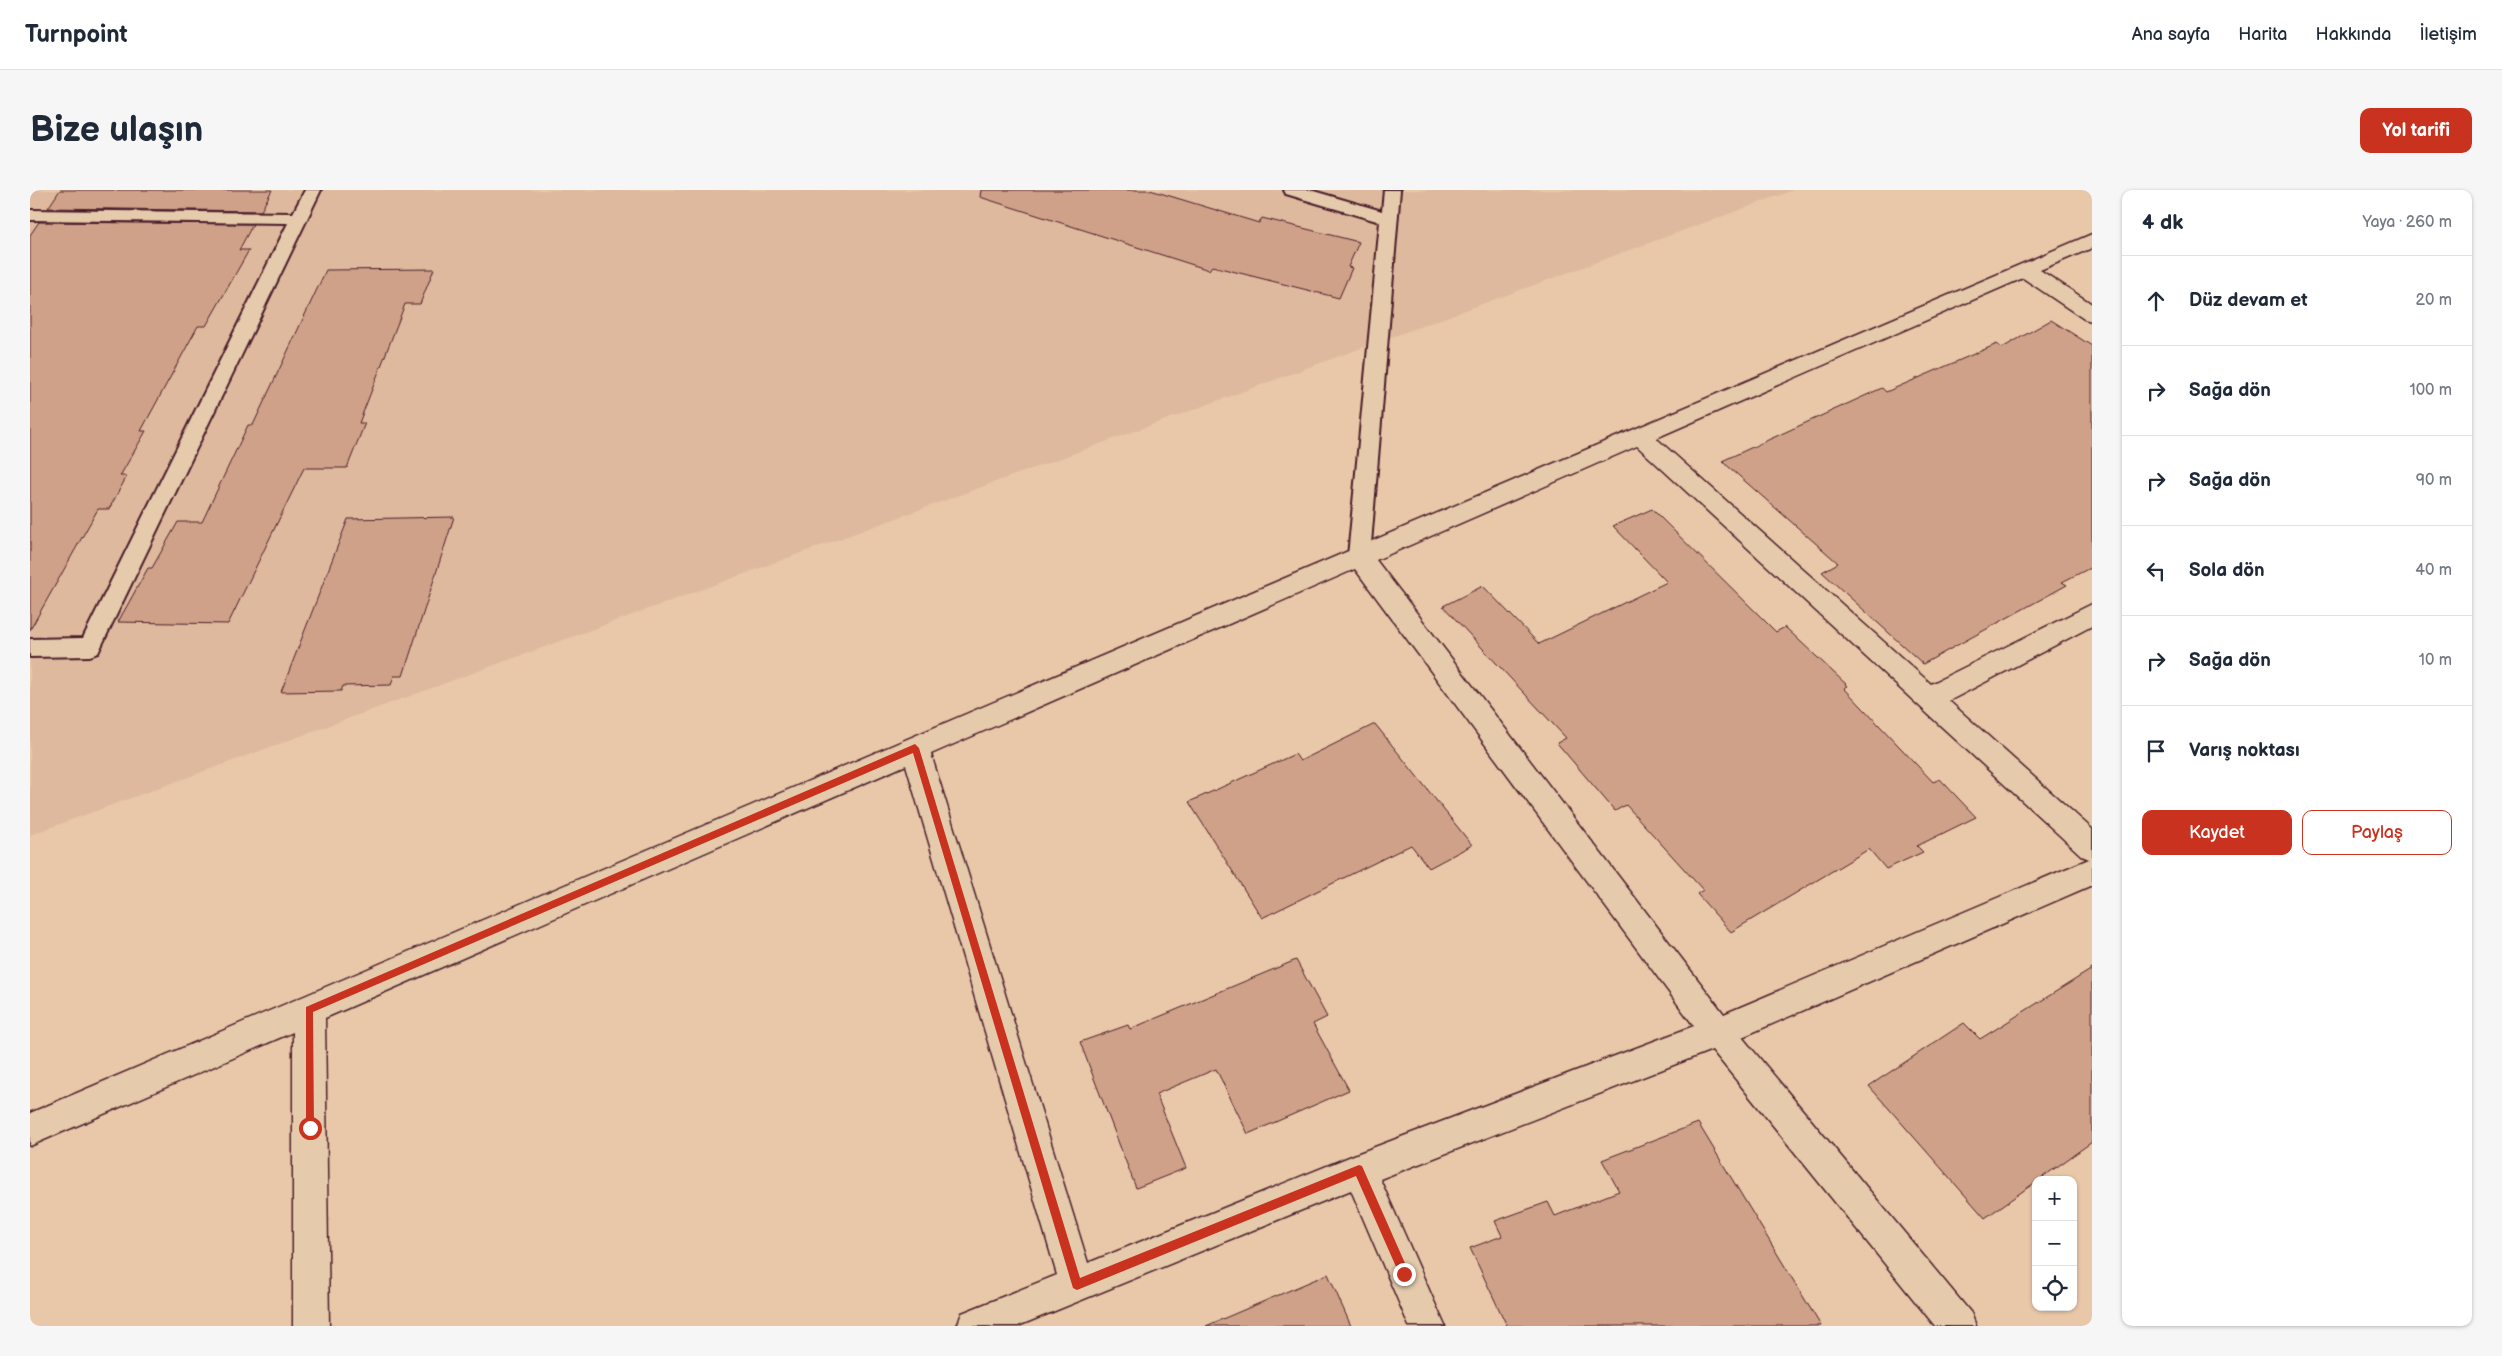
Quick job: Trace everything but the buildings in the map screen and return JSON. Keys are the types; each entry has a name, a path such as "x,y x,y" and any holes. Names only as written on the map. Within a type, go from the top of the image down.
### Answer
{"street":[{"path":"30,1130 2092,240"},
{"path":"2024,269 2092,314"},
{"path":"1639,435 2092,847"},
{"path":"1359,556 1718,1032 1958,1326"},
{"path":"1928,699 2092,614"},
{"path":"915,748 1077,1285"},
{"path":"975,1326 1359,1170 1718,1032 2092,871"},
{"path":"309,1010 311,1326"},
{"path":"1359,1170 1427,1326"}],"lane":[{"path":"30,648 90,647 313,190"},
{"path":"1292,190 1389,219"},
{"path":"1359,556 1392,190"},
{"path":"30,214 299,218"}],"shaded area":[{"path":"30,190 1794,190 30,835"}],"route":[{"path":"310,1128 309,1010 915,748 1077,1285 1359,1170 1404,1274"}]}
